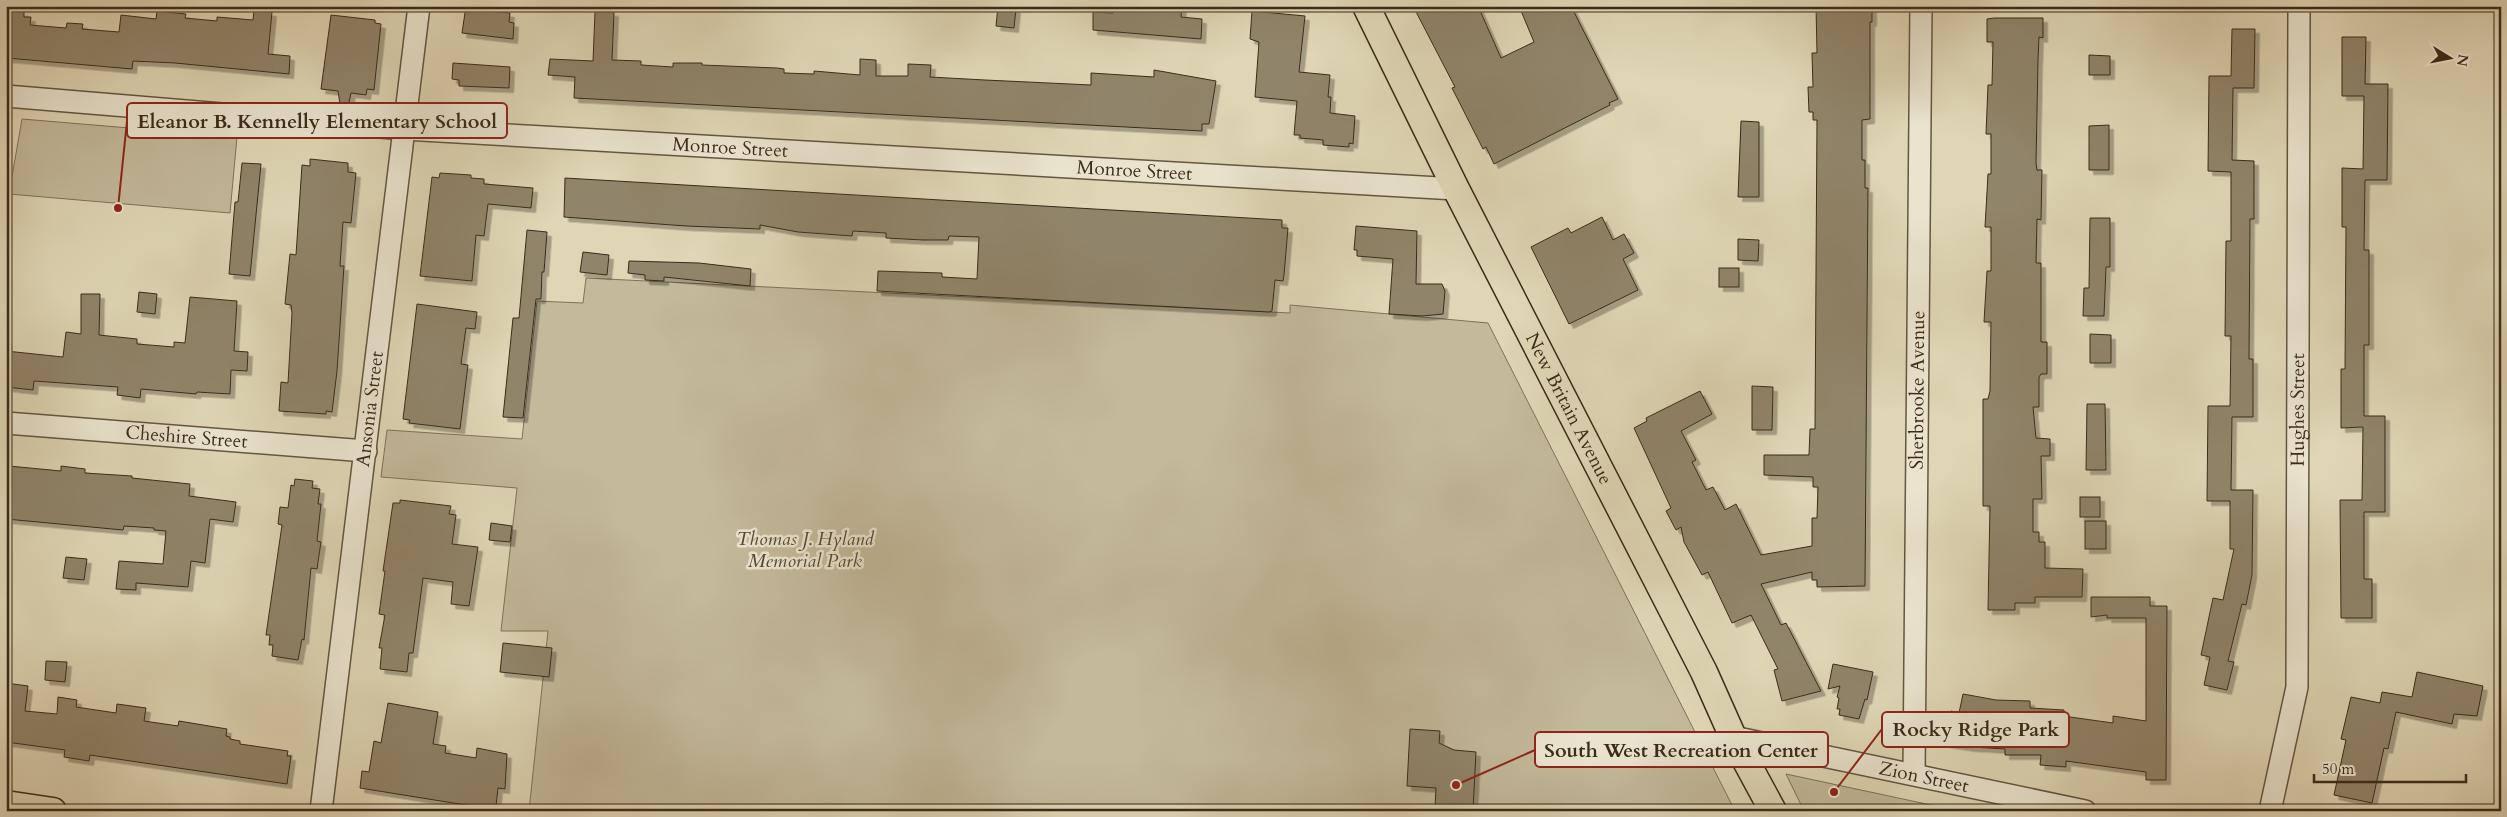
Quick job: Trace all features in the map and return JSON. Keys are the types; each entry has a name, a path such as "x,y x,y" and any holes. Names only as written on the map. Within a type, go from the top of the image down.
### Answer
{"main road":[{"name":"New Britain Avenue","path":"1366,6 1456,188 1704,672 1733,737 1773,811"},
{"path":"6,804 53,811"}],"street":[{"name":"Ansonia Street","path":"321,811 419,6"},
{"name":"Sherbrooke Avenue","path":"1914,774 1921,6"},
{"name":"Hughes Street","path":"2270,811 2297,688 2299,6"},
{"name":"Monroe Street","path":"6,96 404,129 1456,188"},
{"name":"Cheshire Street","path":"6,423 366,451"},
{"name":"Zion Street","path":"1733,737 2085,811"}],"green space":[{"path":"22,119 237,137 230,213 9,194"},
{"name":"Thomas J. Hyland Memorial Park","path":"586,278 1290,313 1290,305 1488,323 1735,811 529,811 548,631 501,631 517,488 381,477 387,430 522,439 537,301 583,303"},
{"path":"1786,774 1959,811 1804,811"}],"building":[{"path":"466,6 481,6 481,10 510,13 509,22 514,23 513,39 462,33"},
{"path":"998,6 1016,8 1014,28 996,26"},
{"path":"1114,6 1182,6 1181,17 1202,19 1201,39 1093,30 1093,12 1113,13"},
{"path":"1413,6 1478,6 1501,58 1534,42 1519,6 1571,6 1618,99 1609,103 1610,105 1494,164 1486,147 1483,149 1452,88 1455,87"},
{"path":"1816,6 1872,6 1872,22 1870,22 1870,119 1862,120 1862,160 1865,160 1865,188 1868,188 1865,586 1817,587 1817,580 1812,580 1812,572 1761,584 1781,625 1786,623 1821,691 1782,701 1774,670 1778,669 1751,615 1732,623 1708,572 1702,575 1684,542 1681,527 1676,530 1666,511 1671,508 1634,428 1647,421 1646,418 1700,391 1712,414 1681,431 1696,460 1692,462 1706,490 1713,487 1725,510 1736,504 1761,555 1812,546 1812,518 1817,518 1818,487 1813,487 1813,477 1764,475 1764,455 1809,455 1810,429 1815,429 1817,120 1813,120 1813,112 1809,112 1808,87 1813,87 1812,53 1817,53"},
{"path":"254,10 272,12 268,54 290,56 289,74 175,63 133,61 132,69 7,58 6,11 24,12 24,17 31,17 30,25 66,28 67,23 83,24 82,29 119,32 121,15 156,19 157,11 186,14 185,18 217,21 217,17 253,20"},
{"path":"1252,11 1305,16 1299,72 1330,75 1328,97 1331,97 1330,113 1355,116 1353,144 1349,143 1349,147 1323,145 1323,140 1300,138 1300,135 1294,135 1297,101 1255,97 1259,42 1250,39"},
{"path":"595,12 614,12 612,60 641,61 641,65 673,67 673,63 702,63 702,65 777,68 784,69 784,73 814,74 814,71 860,75 860,59 876,60 876,76 908,76 908,64 931,65 930,77 1091,85 1091,73 1154,77 1154,70 1216,81 1209,124 1202,124 1202,131 574,98 575,77 548,75 550,59 593,61"},
{"path":"331,15 375,20 375,23 381,24 374,90 367,89 366,95 351,93 347,112 341,111 338,91 321,89"},
{"path":"2043,18 2043,38 2039,37 2038,60 2036,163 2037,170 2042,170 2041,220 2037,219 2036,263 2041,263 2041,342 2047,342 2047,374 2041,374 2039,377 2039,407 2033,407 2036,438 2050,439 2050,456 2041,456 2042,499 2033,499 2033,532 2039,532 2039,542 2045,542 2045,568 2083,569 2082,597 2035,597 2035,603 2015,603 2015,610 1988,610 1990,506 1983,506 1983,399 1988,399 1990,391 1991,322 1984,322 1987,271 1991,271 1991,227 1985,227 1988,174 1991,174 1991,134 1986,134 1988,85 1992,85 1993,42 1987,42 1987,19"},
{"path":"2232,29 2255,29 2254,88 2233,88 2232,160 2254,161 2254,219 2250,219 2249,359 2253,359 2253,417 2232,417 2231,490 2253,490 2252,575 2246,605 2242,604 2228,661 2234,662 2227,690 2204,685 2210,657 2201,655 2213,598 2223,600 2234,549 2230,549 2230,501 2207,501 2208,406 2230,406 2231,336 2225,336 2226,241 2231,241 2231,172 2208,171 2209,76 2231,76"},
{"path":"2342,37 2366,37 2365,84 2388,84 2387,180 2365,180 2364,250 2369,250 2369,345 2364,345 2364,416 2385,416 2385,512 2364,512 2364,579 2372,579 2372,618 2341,618 2340,500 2362,500 2363,427 2341,428 2341,369 2345,369 2346,227 2342,227 2342,168 2363,169 2364,96 2342,96"},
{"path":"2089,55 2110,56 2110,75 2089,75"},
{"path":"453,63 510,67 509,88 459,86 459,80 452,79"},
{"path":"1741,121 1759,122 1759,197 1738,197"},
{"path":"2109,125 2109,170 2089,170 2089,126"},
{"path":"310,159 348,163 348,172 356,173 351,223 343,222 340,266 344,266 337,371 332,412 326,411 326,414 279,411 281,382 288,383 292,313 291,305 285,304 290,254 296,255 302,165 310,166"},
{"path":"242,163 261,164 250,276 229,274 235,202 238,202"},
{"path":"440,173 471,175 471,178 484,179 484,184 533,188 531,208 488,204 484,236 476,235 472,281 420,276 432,177 439,178"},
{"path":"565,178 1282,220 1282,228 1288,228 1284,275 1283,281 1275,280 1272,311 1269,312 877,291 878,271 942,273 942,277 977,279 979,237 949,236 948,240 923,240 886,238 886,233 853,231 852,236 798,232 760,225 760,229 686,226 564,217"},
{"path":"1602,217 1613,240 1624,234 1634,253 1623,259 1638,290 1569,324 1531,247 1568,228 1571,233"},
{"path":"2090,218 2110,218 2110,267 2106,267 2104,316 2083,316 2084,288 2089,288"},
{"path":"1356,226 1417,231 1416,284 1442,284 1445,291 1443,314 1422,316 1389,314 1393,259 1357,256 1357,250 1354,250"},
{"path":"527,230 547,232 541,299 536,299 523,418 503,417 513,318 519,318"},
{"path":"1738,239 1759,240 1758,261 1738,260"},
{"path":"583,252 609,255 607,275 580,272"},
{"path":"629,261 699,263 751,269 750,286 664,277 664,281 645,280 645,275 628,273"},
{"path":"1719,268 1739,268 1739,287 1719,287"},
{"path":"139,292 157,294 155,314 137,312"},
{"path":"81,294 100,294 99,335 137,339 137,344 174,347 174,342 185,343 190,297 237,301 234,351 248,352 247,371 231,370 230,394 197,392 196,394 141,389 140,398 117,395 118,387 34,381 33,390 6,387 6,351 63,357 66,332 81,334"},
{"path":"417,304 477,312 475,329 466,328 461,364 468,365 460,429 409,423 410,420 403,419"},
{"path":"2090,334 2111,335 2111,363 2090,363"},
{"path":"1752,386 1773,387 1772,430 1752,430"},
{"path":"2087,404 2105,404 2106,470 2086,470"},
{"path":"9,466 61,471 61,466 85,469 85,473 132,476 132,478 190,484 189,496 236,502 233,522 210,519 205,563 191,561 188,587 136,583 136,590 116,589 119,561 163,564 166,531 154,530 154,528 124,526 123,530 6,519 6,484"},
{"path":"295,479 313,481 312,488 320,489 318,504 321,504 317,541 321,542 317,569 311,568 304,640 302,639 298,660 272,656 273,645 269,645 270,635 266,635 282,525 278,524 280,507 288,508 291,485 294,486"},
{"path":"2080,497 2100,497 2100,517 2080,517"},
{"path":"400,500 451,506 449,514 456,515 452,544 478,547 469,606 451,604 453,582 423,578 413,653 409,653 407,672 380,669 382,648 379,648 385,615 379,614 385,571 383,571 393,503 400,503"},
{"path":"2085,521 2106,521 2106,549 2085,549"},
{"path":"491,523 512,526 510,542 489,540"},
{"path":"66,557 87,559 84,580 63,578"},
{"path":"2091,597 2150,597 2150,606 2167,606 2166,780 2146,780 2146,772 2066,761 2066,767 2040,765 2041,755 2005,755 2005,749 1945,743 1951,711 1959,713 1963,694 1996,700 2030,701 2030,708 2064,710 2064,716 2070,717 2113,723 2113,716 2146,721 2146,618 2107,618 2107,615 2091,617"},
{"path":"503,643 552,648 549,677 500,672"},
{"path":"46,661 67,662 65,682 45,680"},
{"path":"1833,664 1873,672 1867,700 1865,699 1859,719 1839,715 1840,709 1837,709 1839,698 1837,697 1840,686 1828,689"},
{"path":"2417,672 2483,686 2477,716 2454,714 2452,724 2396,712 2388,749 2384,748 2372,803 2334,795 2346,740 2341,739 2351,697 2380,703 2382,692 2412,697"},
{"path":"6,683 28,686 25,711 57,714 58,697 77,700 76,707 116,713 117,704 146,708 144,721 178,726 179,721 227,729 226,736 240,741 240,744 288,751 287,756 291,756 287,784 90,755 89,761 64,757 65,750 6,742"},
{"path":"388,703 438,712 433,744 446,746 445,753 476,758 477,748 507,754 505,789 498,788 496,806 487,811 478,807 360,788 362,771 369,772 374,741 381,743"},
{"path":"1410,729 1440,731 1439,743 1454,750 1476,752 1473,810 1435,808 1436,788 1407,786"}],"place":[{"name":"Eleanor B. Kennelly Elementary School","path":"118,208"},
{"name":"South West Recreation Center","path":"1456,785"},
{"name":"Rocky Ridge Park","path":"1834,792"}]}
